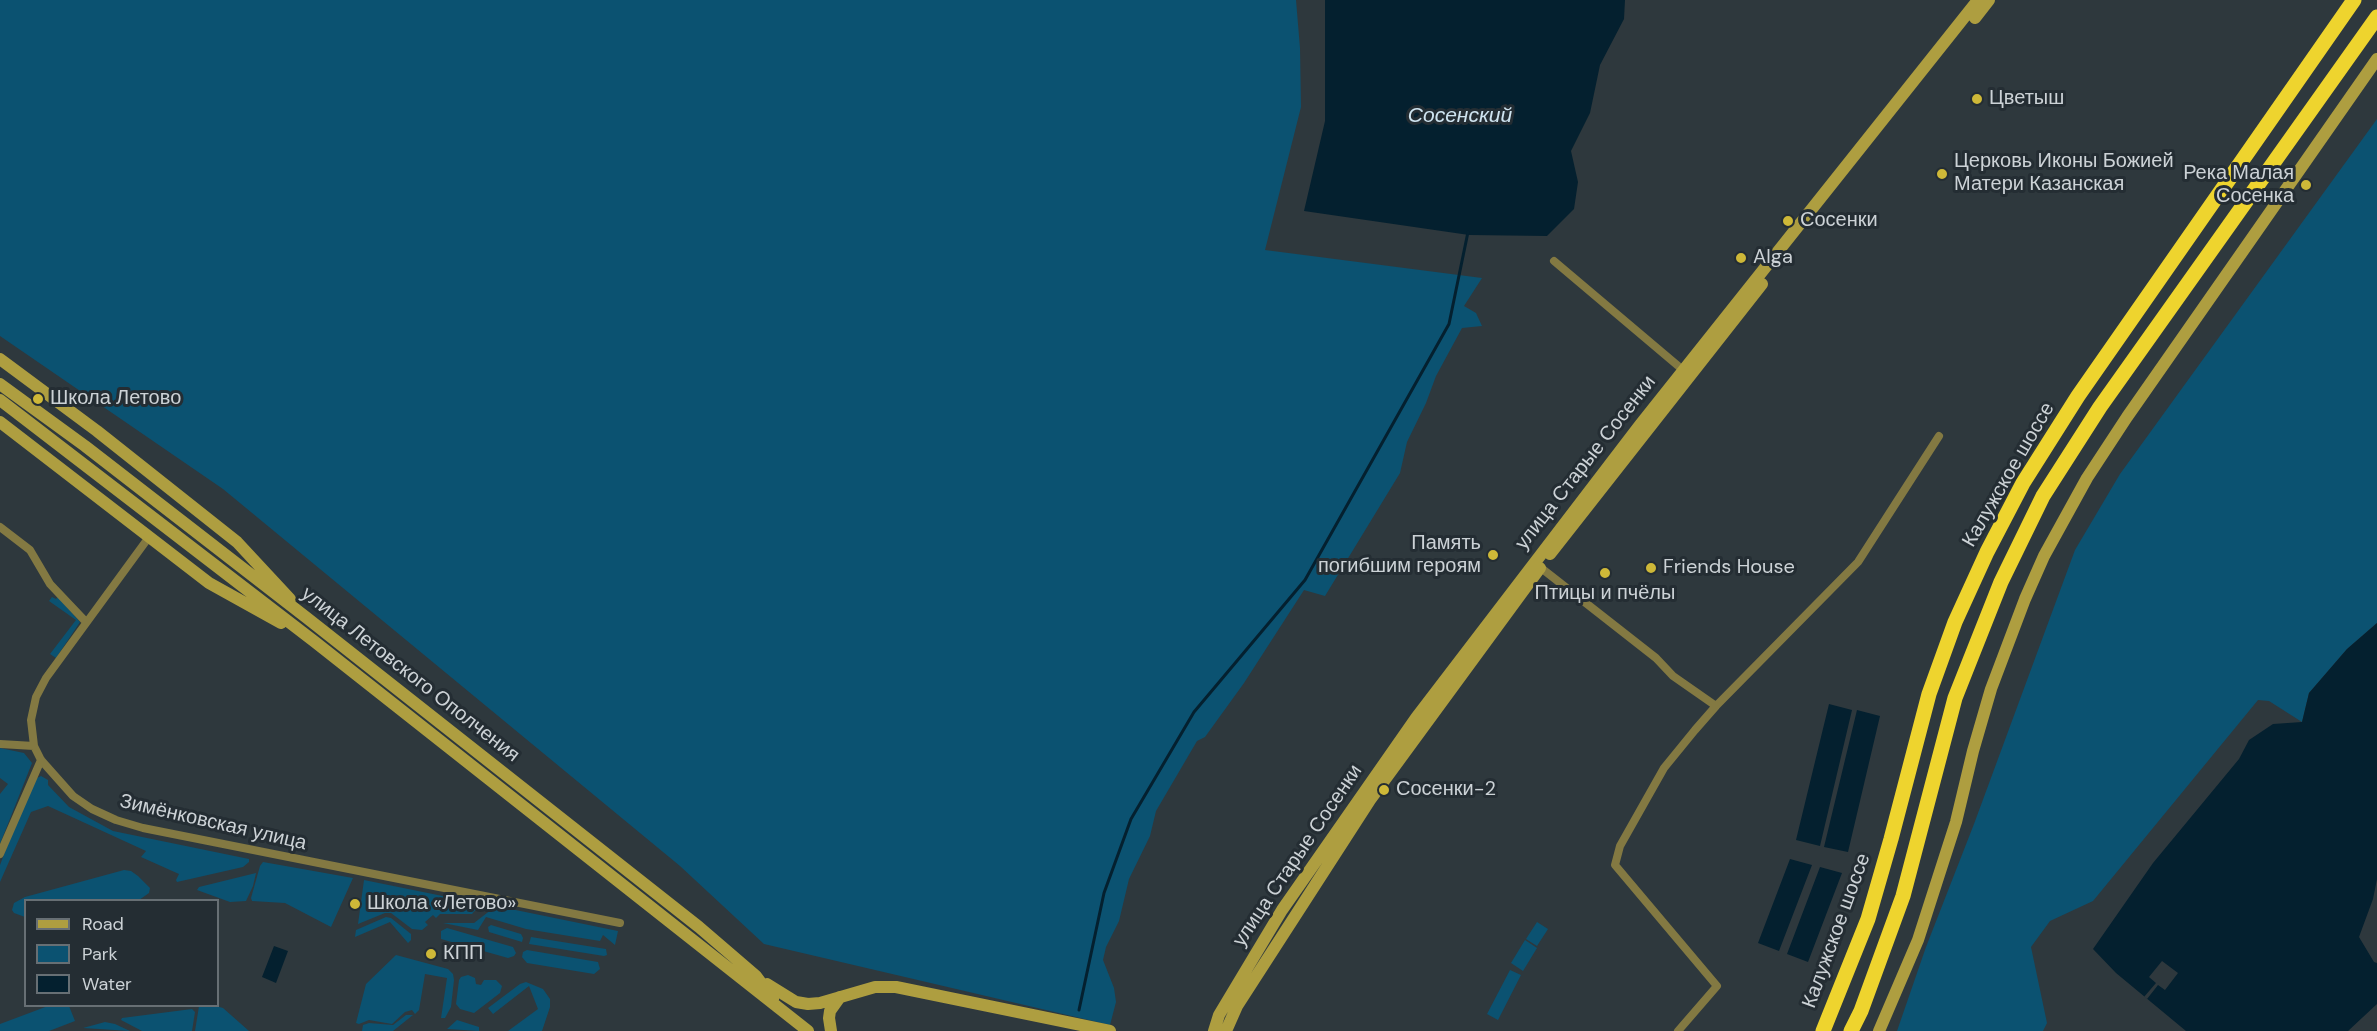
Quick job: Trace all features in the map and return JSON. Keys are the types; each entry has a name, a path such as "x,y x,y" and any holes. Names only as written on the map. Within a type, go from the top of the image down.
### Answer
{"highway":[{"name":"Калужское шоссе","path":"1823,1031 1868,919 1929,694 1955,622 1987,552 2023,483 2078,396 2354,0"},
{"name":"Калужское шоссе","path":"1853,1031 1904,896 1954,698 2001,582 2043,496 2100,407 2377,17"}],"main road":[{"name":"улица Старые Сосенки","path":"1226,1031 1237,1006 1364,808 1537,565 1683,370 1978,0"},
{"name":"улица Старые Сосенки","path":"1214,1031 1219,1015 1282,910 1391,753 1537,565 1989,0"},
{"path":"2338,74 2377,27"},
{"path":"1879,1031 1918,940 1956,822 1973,751 1992,689 2025,599 2044,556 2087,478 2127,417 2377,59"},
{"path":"0,359 97,431 237,542 307,618"},
{"name":"улица Летовского Ополчения","path":"0,384 85,446 307,618 699,927 756,976 782,1012"},
{"name":"улица Летовского Ополчения","path":"0,400 315,642 808,1031"},
{"path":"0,422 209,583 315,642"},
{"path":"209,583 229,576 236,564 237,542"},
{"path":"756,976 796,1002 820,1003 875,987 896,987 1110,1031"},
{"path":"831,1031 830,1011 841,997"},
{"path":"1205,1031 1219,1015"}],"street":[{"path":"1554,261 1683,370"},
{"path":"1678,1031 1717,987 1616,865 1620,846 1664,768 1716,706 1858,562 1939,436"},
{"path":"0,527 30,550 50,584 86,622"},
{"name":"Зимёнковская улица","path":"149,537 41,685 36,697 31,720 34,746 41,760 73,796 92,809 116,820 143,828 620,923"},
{"path":"1537,565 1656,658 1673,675 1716,706"},
{"path":"0,744 34,746"},
{"path":"0,854 41,760"}],"green space":[{"path":"0,0 1296,0 1301,107 1265,250 1482,278 1464,306 1476,313 1482,326 1462,328 1436,376 1407,442 1400,473 1325,596 1304,590 1244,683 1205,737 1197,741 1156,811 1150,836 1129,879 1119,921 1106,947 1103,960 1114,988 1116,1002 1110,1025 764,944 680,866 223,489 0,336"},
{"path":"2377,119 2377,623 2347,649 2309,693 2302,722 2269,701 2258,700 2093,901 2050,921 2031,947 2047,1023 2043,1031 1897,1031 1926,947 2075,550 2120,474"},
{"path":"52,597 56,599 58,597 80,622 56,658 50,654 76,620 49,601"},
{"path":"0,748 24,753 32,763 0,844 0,794 8,784 0,778"},
{"path":"41,776 48,780 48,785 69,807 113,831 249,859 249,862 243,867 177,882 179,874 141,857 146,851 48,806 31,812 0,882 0,865 20,812 37,778"},
{"path":"263,862 353,878 331,927 285,903 252,901 260,866"},
{"path":"124,870 131,871 150,888 149,893 140,899 24,899 24,917 12,910 14,903 25,897"},
{"path":"256,873 246,901 230,902 197,890 199,887"},
{"path":"364,880 477,903 478,907 472,914 440,914 436,918 433,915 425,922 428,925 422,930 412,929 391,913 385,913 358,924"},
{"path":"496,906 618,931 615,945 603,935 600,941 526,929 486,917 478,930 443,923 474,923"},
{"path":"386,917 391,918 411,934 411,940 408,943 390,922 355,937 356,930"},
{"path":"1537,922 1548,929 1537,946 1526,939"},
{"path":"491,925 521,934 522,942 489,932 488,927"},
{"path":"447,928 513,947 516,953 508,958 441,939 441,931"},
{"path":"531,937 606,949 607,955 529,944"},
{"path":"1525,940 1537,948 1523,971 1511,963"},
{"path":"527,950 598,962 600,969 594,974 527,963 522,957 523,952"},
{"path":"396,955 448,969 453,974 451,1007 445,1018 441,1018 447,978 425,974 419,1010 415,1014 412,1010 405,1012 392,1024 369,1020 356,1023 366,984"},
{"path":"1510,970 1521,975 1498,1020 1487,1014"},
{"path":"468,975 475,978 476,984 481,985 484,980 496,980 502,986 500,993 474,1013 460,1009 456,1004 459,980"},
{"path":"526,982 543,989 550,999 550,1007 542,1031 508,1031 538,1009 529,986 493,1014 488,1008"},
{"path":"45,1007 69,1007 75,1021 49,1031 0,1031 0,1024"},
{"path":"199,1007 219,1007 249,1031 195,1031"},
{"path":"192,1009 195,1012 192,1031 142,1031 121,1020 122,1018"},
{"path":"406,1015 413,1015 393,1031 362,1031 363,1025 369,1023 393,1025"},
{"path":"457,1020 479,1027 479,1031 447,1029"},
{"path":"105,1022 115,1024 130,1031 83,1028"}],"water":[{"name":"Сосенский","path":"1325,0 1625,0 1624,19 1600,65 1590,113 1571,151 1578,182 1574,209 1547,236 1469,235 1304,211 1325,121"},
{"path":"2377,623 2377,879 2373,899 2359,937 2374,962 2377,963 2377,1004 2348,1031 2186,1031 2116,973 2093,949 2153,863 2239,759 2249,740 2273,724 2302,722 2309,693 2347,649"},
{"path":"1829,704 1852,710 1820,846 1796,840"},
{"path":"1857,710 1880,716 1848,852 1824,847"},
{"path":"1790,859 1812,865 1779,951 1758,943"},
{"path":"1820,867 1842,873 1808,962 1787,954"},
{"path":"274,946 288,951 276,983 262,977"}],"pier":[{"path":"2162,961 2178,973 2165,990 2158,985 2147,999 2144,997 2156,983 2149,977"}],"waterway":[{"path":"1079,1010 1104,893 1131,819 1194,712 1305,580 1449,324 1468,232"}],"place":[{"name":"Цветыш","path":"1977,99"},
{"name":"Церковь Иконы Божией Матери Казанская","path":"1942,174"},
{"name":"Река Малая Сосенка","path":"2306,185"},
{"name":"Сосенки","path":"1788,221"},
{"name":"Alga","path":"1741,258"},
{"name":"Школа Летово","path":"38,399"},
{"name":"Память погибшим героям","path":"1493,555"},
{"name":"Friends House","path":"1651,568"},
{"name":"Птицы и пчёлы","path":"1605,573"},
{"name":"Сосенки-2","path":"1384,790"},
{"name":"Школа «Летово»","path":"355,904"},
{"name":"КПП","path":"431,954"}]}
